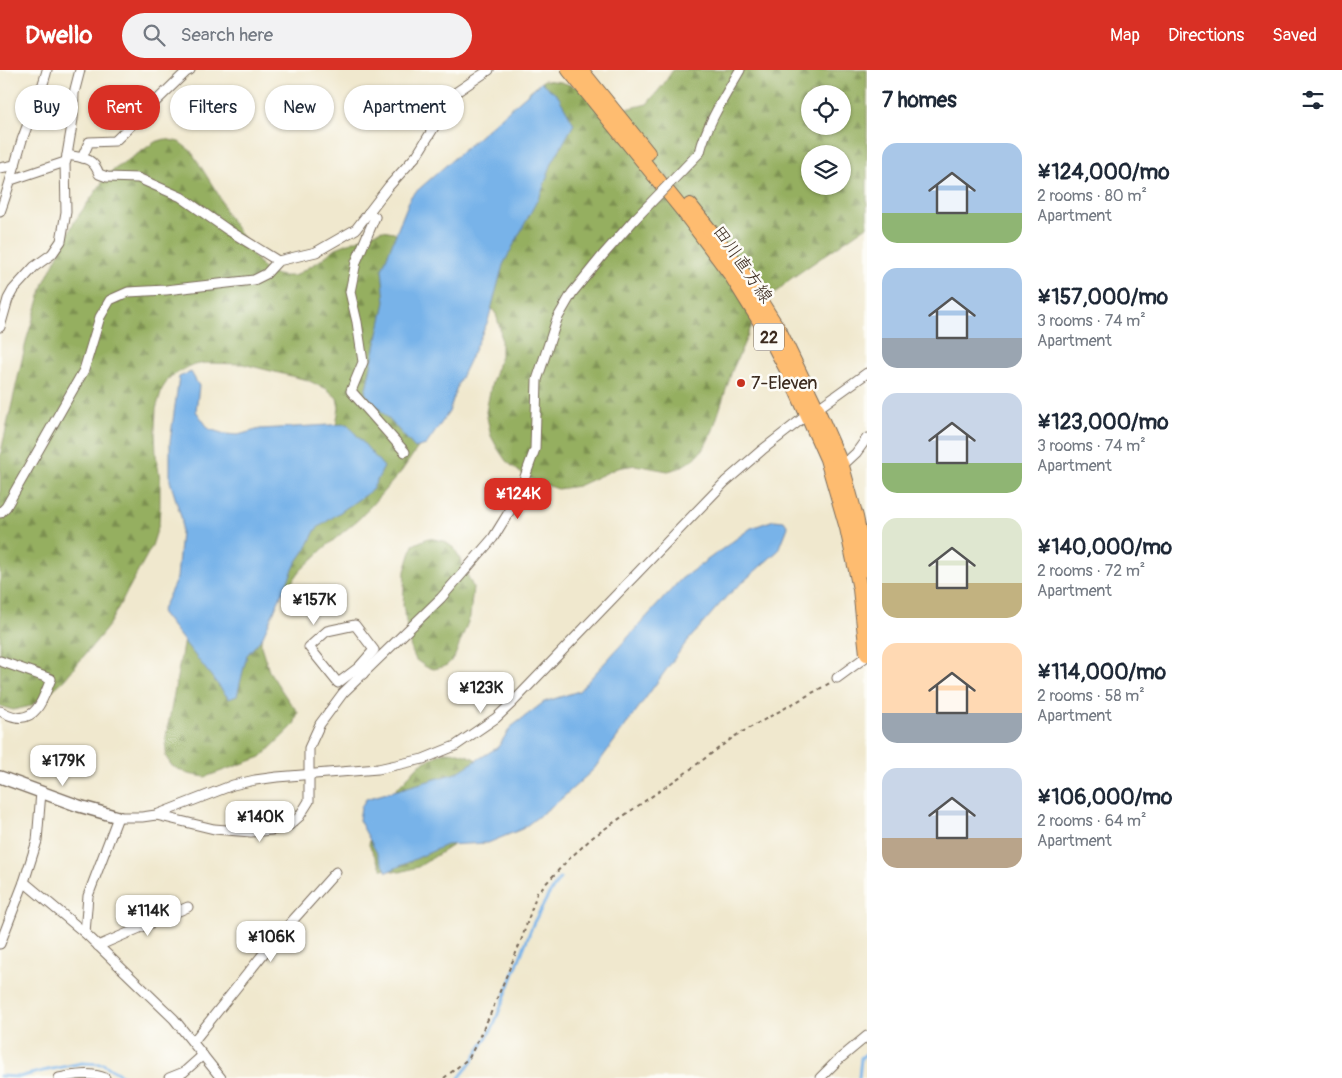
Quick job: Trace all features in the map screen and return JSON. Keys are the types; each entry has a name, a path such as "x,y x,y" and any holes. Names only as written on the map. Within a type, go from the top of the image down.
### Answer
{"main road":[{"name":"田川直方線","path":"568,70 684,212 730,275 769,336 842,466 856,516 867,570"},
{"name":"田川直方線","path":"582,70 739,267 780,332 812,412 847,528 860,589 867,655"}],"street":[{"path":"0,212 23,139 43,87 47,70"},
{"path":"0,327 8,298 13,290 34,267 52,254 61,241 66,212 66,159 73,119 74,93 80,70"},
{"path":"82,158 90,142 115,141 190,70"},
{"path":"0,513 6,507 84,370 100,317 110,300 128,292 166,290 254,280 266,274 278,261 316,252 356,229 389,186 417,155 455,93 489,70"},
{"path":"156,815 214,829 251,832 290,826 299,817 309,801 309,748 320,724 361,670 374,650 355,625 327,631 309,646 338,683 361,670 441,598 493,538 517,499 535,449 536,380 557,318 572,293 603,255 700,152 704,136 740,70"},
{"path":"11,180 66,159 82,158 92,162 100,174 108,178 138,178 181,197 228,230 278,261"},
{"path":"0,168 15,165"},
{"path":"368,213 375,217 356,262 350,292 363,362 351,391 405,452"},
{"path":"0,777 79,806 118,817 142,817 156,815 233,785 270,778 378,769 423,759 455,746 496,718 513,702 725,482 762,450 812,412 865,378"},
{"path":"842,466 856,453 867,438"},
{"path":"837,678 867,655"},
{"path":"0,661 51,679 39,706 28,716 16,717 0,711"},
{"path":"0,944 24,882 37,841 41,792"},
{"path":"84,932 88,896 118,817"},
{"path":"193,1042 268,948 336,872"},
{"path":"24,882 84,932 174,1019 221,1078"},
{"path":"98,946 188,907"},
{"path":"820,1078 867,1036"},
{"path":"168,1078 184,1072 202,1055"},
{"path":"59,1078 96,1074 106,1078"}],"path":[{"path":"444,1078 469,1058 506,978 537,893 568,860 593,837 736,736 823,688 837,678"}],"green space":[{"path":"673,70 867,70 867,226 789,280 762,306 732,371 713,430 704,448 695,458 679,468 668,471 635,465 617,468 578,486 558,489 522,474 506,461 491,436 486,412 491,386 501,356 500,328 496,314 470,279 491,141 529,92 544,80 561,82 579,88 615,109 647,104"},
{"path":"165,139 179,142 191,151 218,194 226,213 254,257 264,269 272,274 294,276 318,262 336,248 382,230 394,232 408,243 419,446 401,472 360,518 323,549 300,571 287,589 272,600 261,623 261,646 269,671 298,712 294,725 261,757 205,777 188,774 172,766 166,757 166,737 188,618 335,431 339,408 337,398 327,389 307,380 243,364 205,363 190,366 170,377 162,389 156,409 156,455 160,479 160,506 159,524 152,546 107,628 64,680 31,706 13,710 0,706 0,456 27,338 44,283 74,222 109,173 155,142"},
{"path":"428,538 444,541 455,549 473,587 470,617 454,658 446,666 434,669 426,667 416,660 411,649 403,605 405,571 413,545"},
{"path":"444,752 469,756 492,769 482,820 453,845 418,867 400,872 382,869 369,845 370,838 390,796 420,764"}],"water":[{"path":"541,82 558,96 574,124 552,163 542,191 503,265 488,321 458,384 449,412 426,445 415,448 365,393 385,302 382,269 411,196"},
{"path":"191,372 199,386 196,411 209,429 225,434 238,435 260,429 347,424 384,467 372,490 316,529 296,563 262,638 247,655 237,696 229,699 161,612 177,578 182,520 170,481 170,442 179,377"},
{"path":"774,520 784,521 788,527 779,550 727,596 685,644 594,769 560,800 522,829 488,843 446,845 387,872 359,820 361,807 366,799 456,773 498,747 511,727 544,702 579,691 681,579 751,528"}],"waterway":[{"path":"459,1078 471,1063 493,1027 533,924 560,878"},
{"path":"859,1078 861,1058 867,1053"},
{"path":"0,1076 19,1077 82,1063 103,1064 126,1078"}],"place":[{"name":"7-Eleven","path":"741,383"}]}
